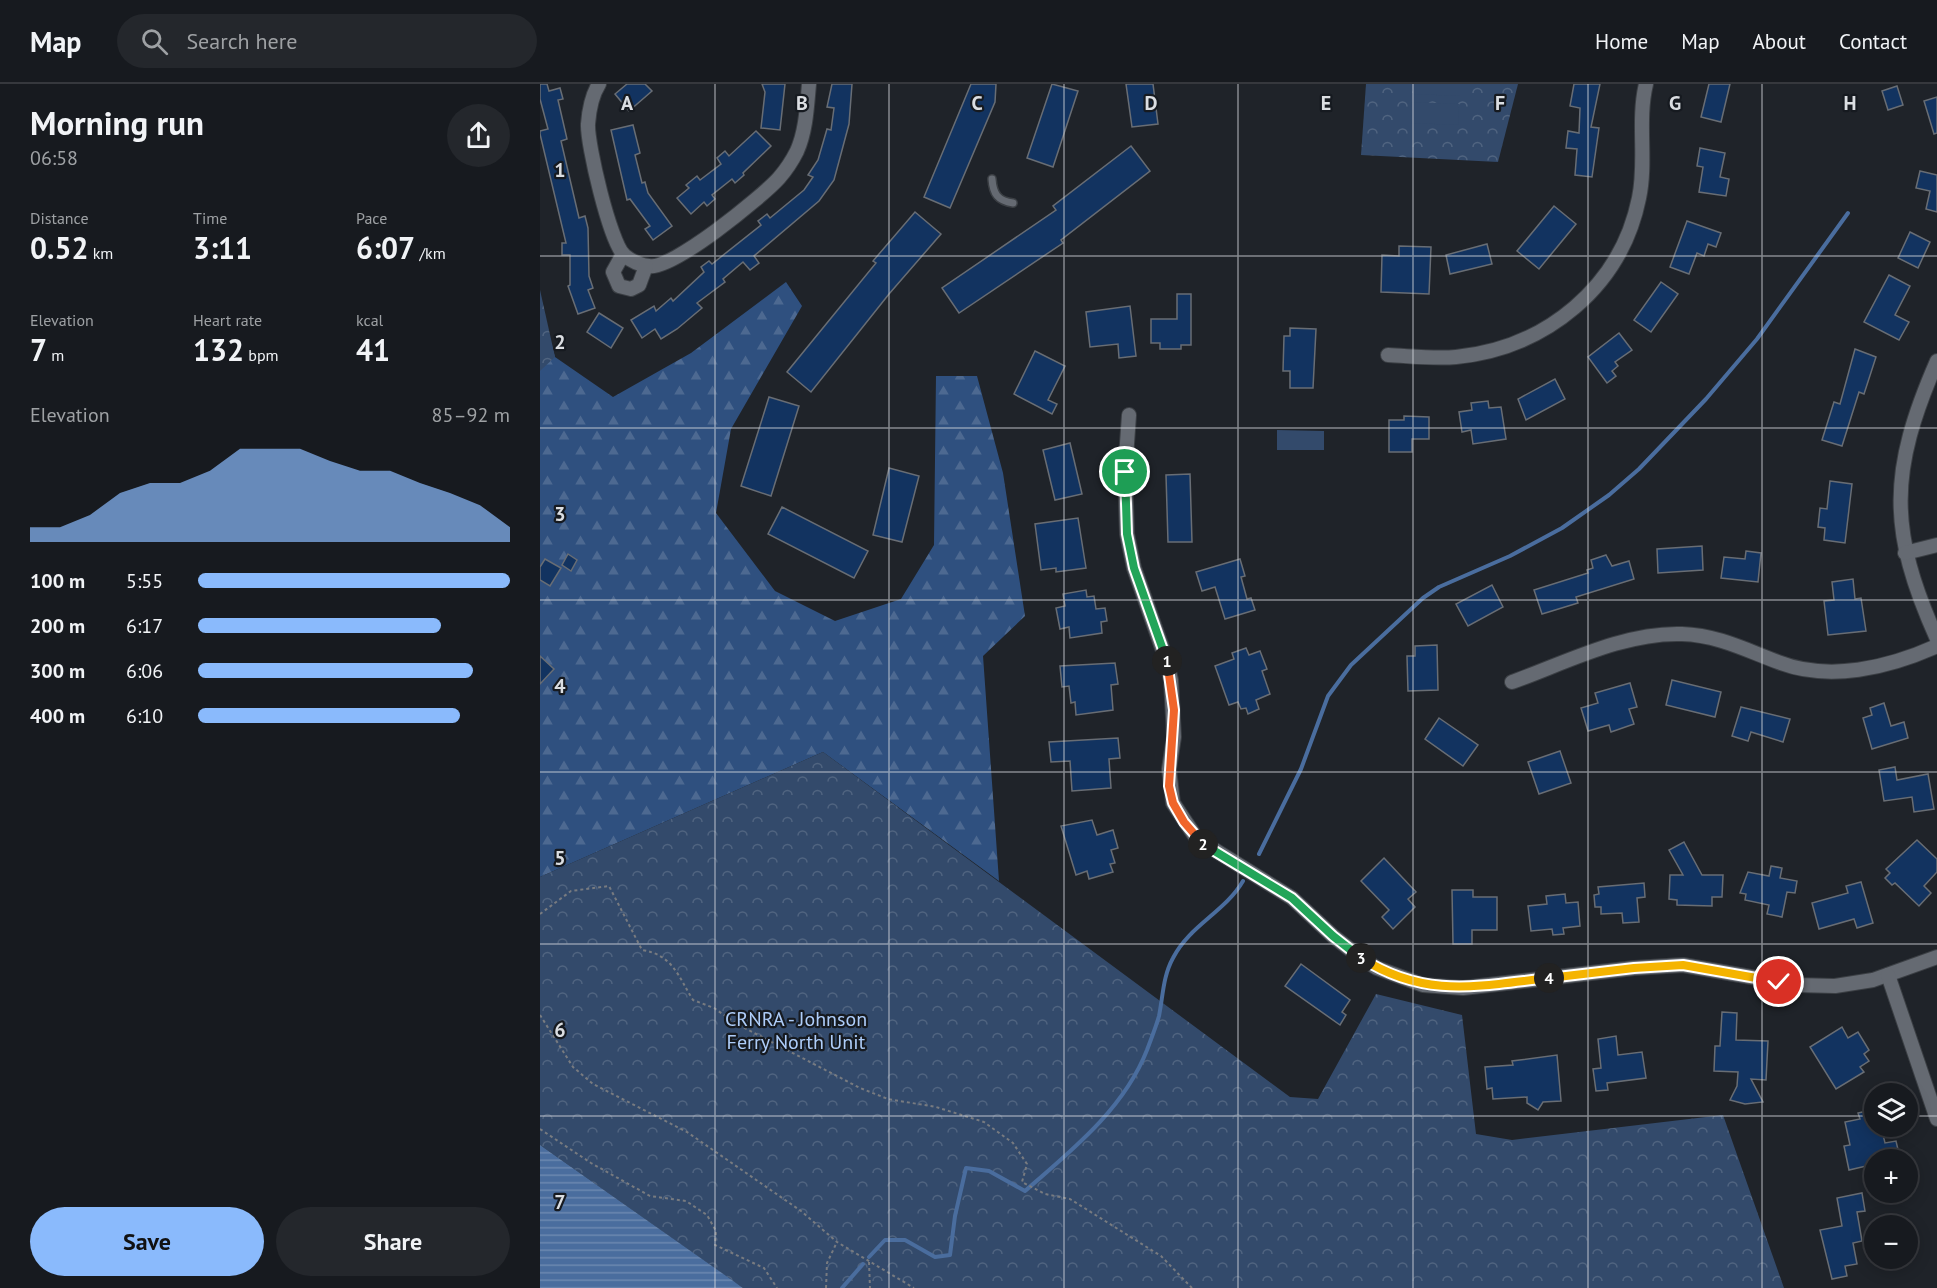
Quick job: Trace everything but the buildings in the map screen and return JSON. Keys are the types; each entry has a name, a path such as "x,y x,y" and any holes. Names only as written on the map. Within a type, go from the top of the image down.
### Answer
{"street":[{"path":"593,86 588,124 589,145 614,236 623,254 646,266 666,265 686,253 779,178 797,150 803,132 809,84"},
{"path":"1388,355 1455,357 1506,346 1536,336 1569,314 1585,300 1600,284 1621,250 1635,214 1641,178 1642,110 1646,84"},
{"path":"623,254 613,272 616,283 624,288 631,289 639,285 646,266"},
{"path":"1937,361 1914,418 1904,461 1900,508 1905,553 1920,601 1937,639"},
{"path":"1129,415 1125,472 1127,534 1134,568 1167,659 1171,680 1174,737 1169,786 1173,803 1197,839 1212,851 1292,898 1361,958 1385,971 1424,985 1463,988 1675,965 1816,986 1854,984 1888,975 1937,957"},
{"path":"1905,553 1937,545"},
{"path":"1512,682 1615,645 1670,634 1720,639 1794,668 1829,673 1888,663 1937,646"},
{"path":"1888,975 1937,1119"}],"lane":[{"path":"992,179 996,196 1002,201 1013,203"}],"path":[{"path":"540,915 571,891 609,886 642,950 657,952 672,964 693,1000 714,1008 737,1024 860,1088 888,1099 936,1107 984,1122 1013,1143 1027,1164 1022,1182 1045,1194 1070,1199 1161,1256 1192,1288"},
{"path":"540,1015 573,1067 593,1084 654,1113 687,1132 801,1210 837,1242 914,1288"},
{"path":"540,1129 591,1163 650,1196 687,1201 707,1215 716,1231 715,1245 764,1268 777,1288"},
{"path":"826,1288 827,1263 837,1242"},
{"path":"869,1262 870,1288"}],"green space":[{"path":"1366,84 1518,84 1498,162 1361,155"},
{"path":"1413,84 1460,84 1460,96 1413,94"},
{"path":"1412,102 1459,104 1458,125 1411,123"},
{"path":"786,282 802,306 731,429 716,513 775,591 835,621 901,599 934,545 936,376 977,376 1003,473 1025,616 983,656 999,881 823,752 540,877 540,303 555,357 613,397 691,353"},
{"path":"540,290 555,357 540,371"},
{"path":"1277,430 1324,431 1324,450 1277,450"},
{"name":"CRNRA - Johnson Ferry North Unit","path":"823,752 1290,1097 1318,1099 1376,994 1462,1015 1476,1134 1512,1140 1723,1115 1784,1288 743,1288 540,1145 540,877"}],"shaded area":[{"path":"540,1145 732,1280 743,1288 540,1288"}],"waterway":[{"path":"1259,854 1301,769 1328,696 1351,665 1423,598 1439,587 1510,556 1562,528 1609,495 1639,469 1706,399 1757,339 1848,213"},
{"path":"869,1257 885,1240 905,1240 935,1257 950,1255 955,1216 966,1168 989,1171 1025,1191 1095,1128 1125,1091 1147,1050 1159,1016 1165,979 1180,946 1236,892 1243,881"},
{"path":"842,1288 863,1264"}],"route":[{"path":"1125,472 1127,534 1134,568 1167,659 1171,680 1174,737 1169,786 1173,803 1184,822 1197,839 1212,851 1292,898 1361,958 1377,968 1424,985 1463,988 1634,968 1683,965 1731,971 1779,982"}]}
